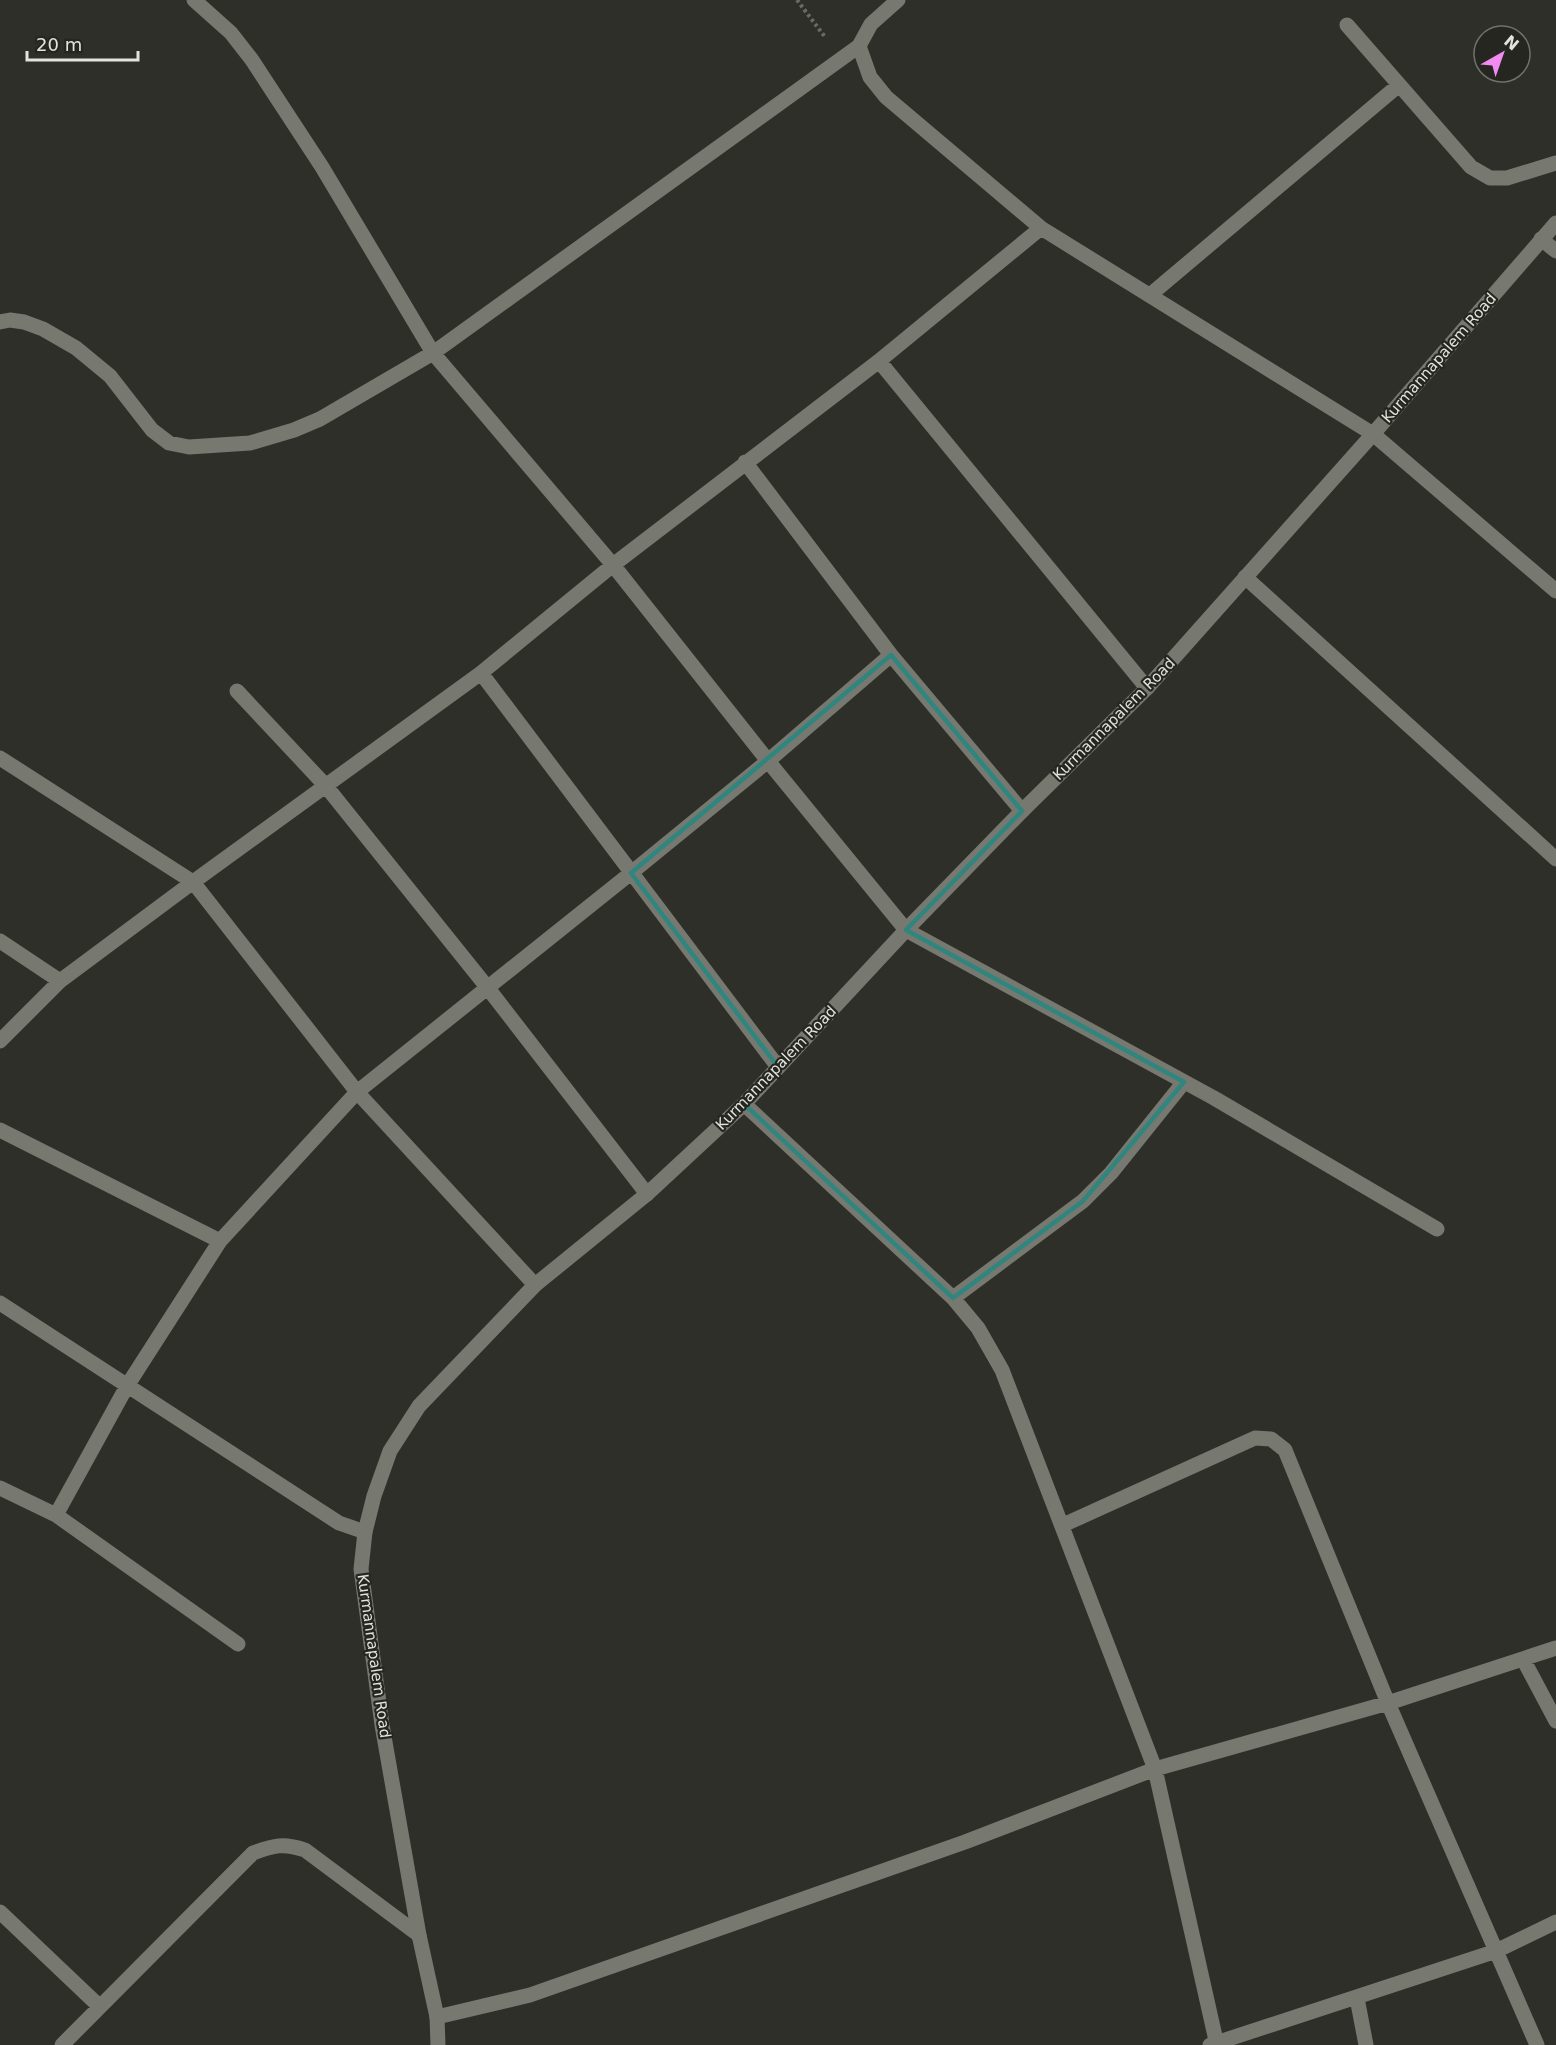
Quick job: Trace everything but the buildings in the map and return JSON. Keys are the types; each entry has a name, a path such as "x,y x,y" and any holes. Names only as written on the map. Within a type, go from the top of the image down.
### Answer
{"street":[{"path":"194,0 231,33 252,60 322,167 434,353 613,565 768,761 906,930 1184,1082 1437,1229"},
{"path":"0,322 10,320 24,322 43,329 76,348 110,376 152,430 169,443 189,447 250,442 294,430 320,418 434,353 842,59 859,46 871,24 898,0"},
{"path":"1347,25 1471,167 1490,178 1507,178 1556,164"},
{"path":"859,46 870,77 886,97 1041,228 1373,434 1556,591"},
{"path":"1150,296 1399,85"},
{"name":"Kurmannapalem Road","path":"438,2045 437,2017 418,1935 376,1681 361,1569 364,1532 390,1451 419,1406 534,1286 647,1194 744,1104 906,930 1147,688 1373,434 1556,223"},
{"path":"0,1041 60,981 481,673 613,565 879,361 1041,228"},
{"path":"1541,240 1556,250"},
{"path":"879,361 1147,688"},
{"path":"745,462 891,655 1022,811"},
{"path":"1245,577 1556,859"},
{"path":"56,1515 127,1386 220,1241 357,1092 632,873 768,761 891,655"},
{"path":"481,673 778,1067"},
{"path":"237,691 325,785 487,987 647,1194"},
{"path":"0,758 193,882 357,1092 534,1286"},
{"path":"0,941 60,981"},
{"path":"953,1298 1083,1201 1111,1173 1184,1082"},
{"path":"744,1104 953,1298 978,1328 1002,1370 1155,1769 1215,2044 1496,1951 1556,1922"},
{"path":"0,1130 220,1241"},
{"path":"0,1303 339,1522 364,1532"},
{"path":"1063,1525 1255,1438 1272,1439 1285,1450 1388,1703 1537,2045"},
{"path":"0,1488 56,1515 238,1644"},
{"path":"437,2017 530,1995 965,1842 1155,1769 1388,1703 1556,1648"},
{"path":"1523,1659 1556,1721"},
{"path":"62,2045 253,1853 272,1846 290,1845 305,1850 418,1935"},
{"path":"0,1912 99,2006"},
{"path":"1357,1998 1366,2045"}],"path":[{"path":"797,0 842,59"}],"highlighted area":[{"path":"891,655 1022,811 906,930 1184,1082 1083,1201 953,1298 744,1104 778,1067 631,873"}]}
